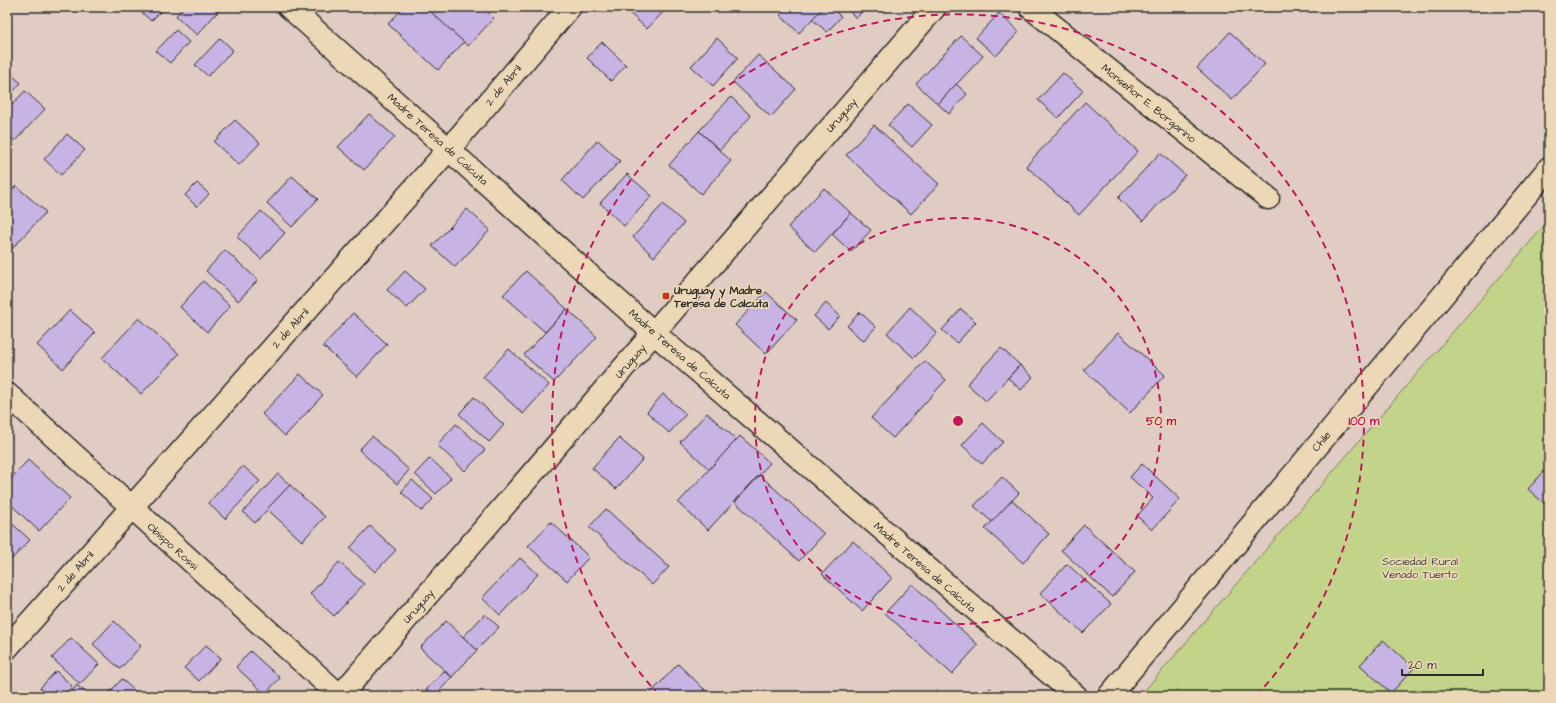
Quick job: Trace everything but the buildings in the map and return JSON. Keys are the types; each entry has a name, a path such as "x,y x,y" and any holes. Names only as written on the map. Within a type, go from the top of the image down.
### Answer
{"street":[{"name":"Madre Teresa de Calcuta","path":"289,7 654,333 1076,696"},
{"name":"2 de Abril","path":"7,648 130,507 448,149 570,7"},
{"name":"Uruguay","path":"340,696 935,7"},
{"name":"Monseñor E. Borgarino","path":"1030,7 1268,198"},
{"name":"Chile","path":"1109,696 1549,168"},
{"name":"Obispo Rossi","path":"7,394 340,696"}],"green space":[{"name":"Sociedad Rural Venado Tuerto","path":"1549,220 1549,696 1140,696"}],"place":[{"name":"Uruguay y Madre Teresa de Calcuta","path":"666,296"}]}
